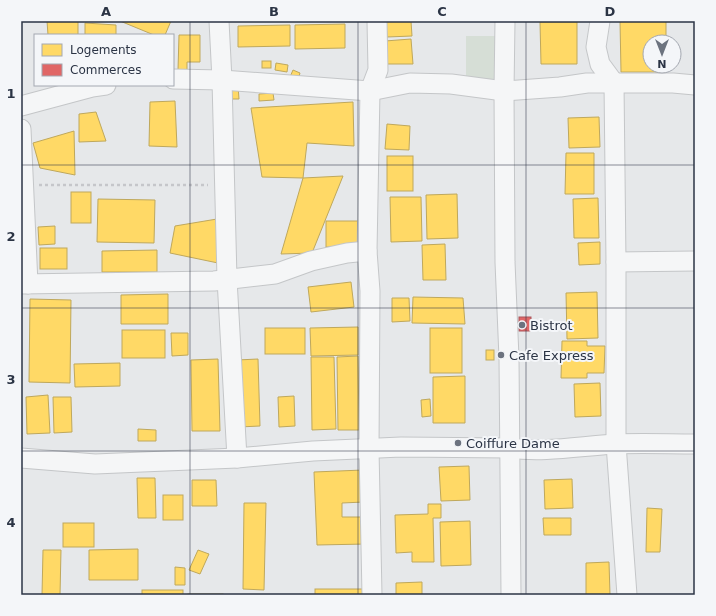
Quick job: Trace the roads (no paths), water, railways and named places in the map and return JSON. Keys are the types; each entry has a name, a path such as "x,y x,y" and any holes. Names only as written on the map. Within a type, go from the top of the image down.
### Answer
{"street":[{"path":"219,21 227,279 237,458"},
{"path":"372,595 369,449 370,291 368,251 370,90 378,70 377,21"},
{"path":"505,21 505,262 509,358 511,595"},
{"path":"600,21 596,47 600,64 614,83 616,444 627,595"},
{"path":"174,79 222,80 370,90 410,83 451,84 504,91 560,87 587,83 673,83 695,85"},
{"path":"21,106 99,86"},
{"path":"21,129 24,284 214,281 274,274 311,261 346,252 368,251"},
{"path":"616,262 695,261"},
{"path":"21,458 95,464 237,458 313,450 401,447 509,448 538,450 616,444 695,444"}],"place":[{"name":"Bistrot","path":"522,325"},
{"name":"Cafe Express","path":"501,355"},
{"name":"Coiffure Dame","path":"458,443"}]}
